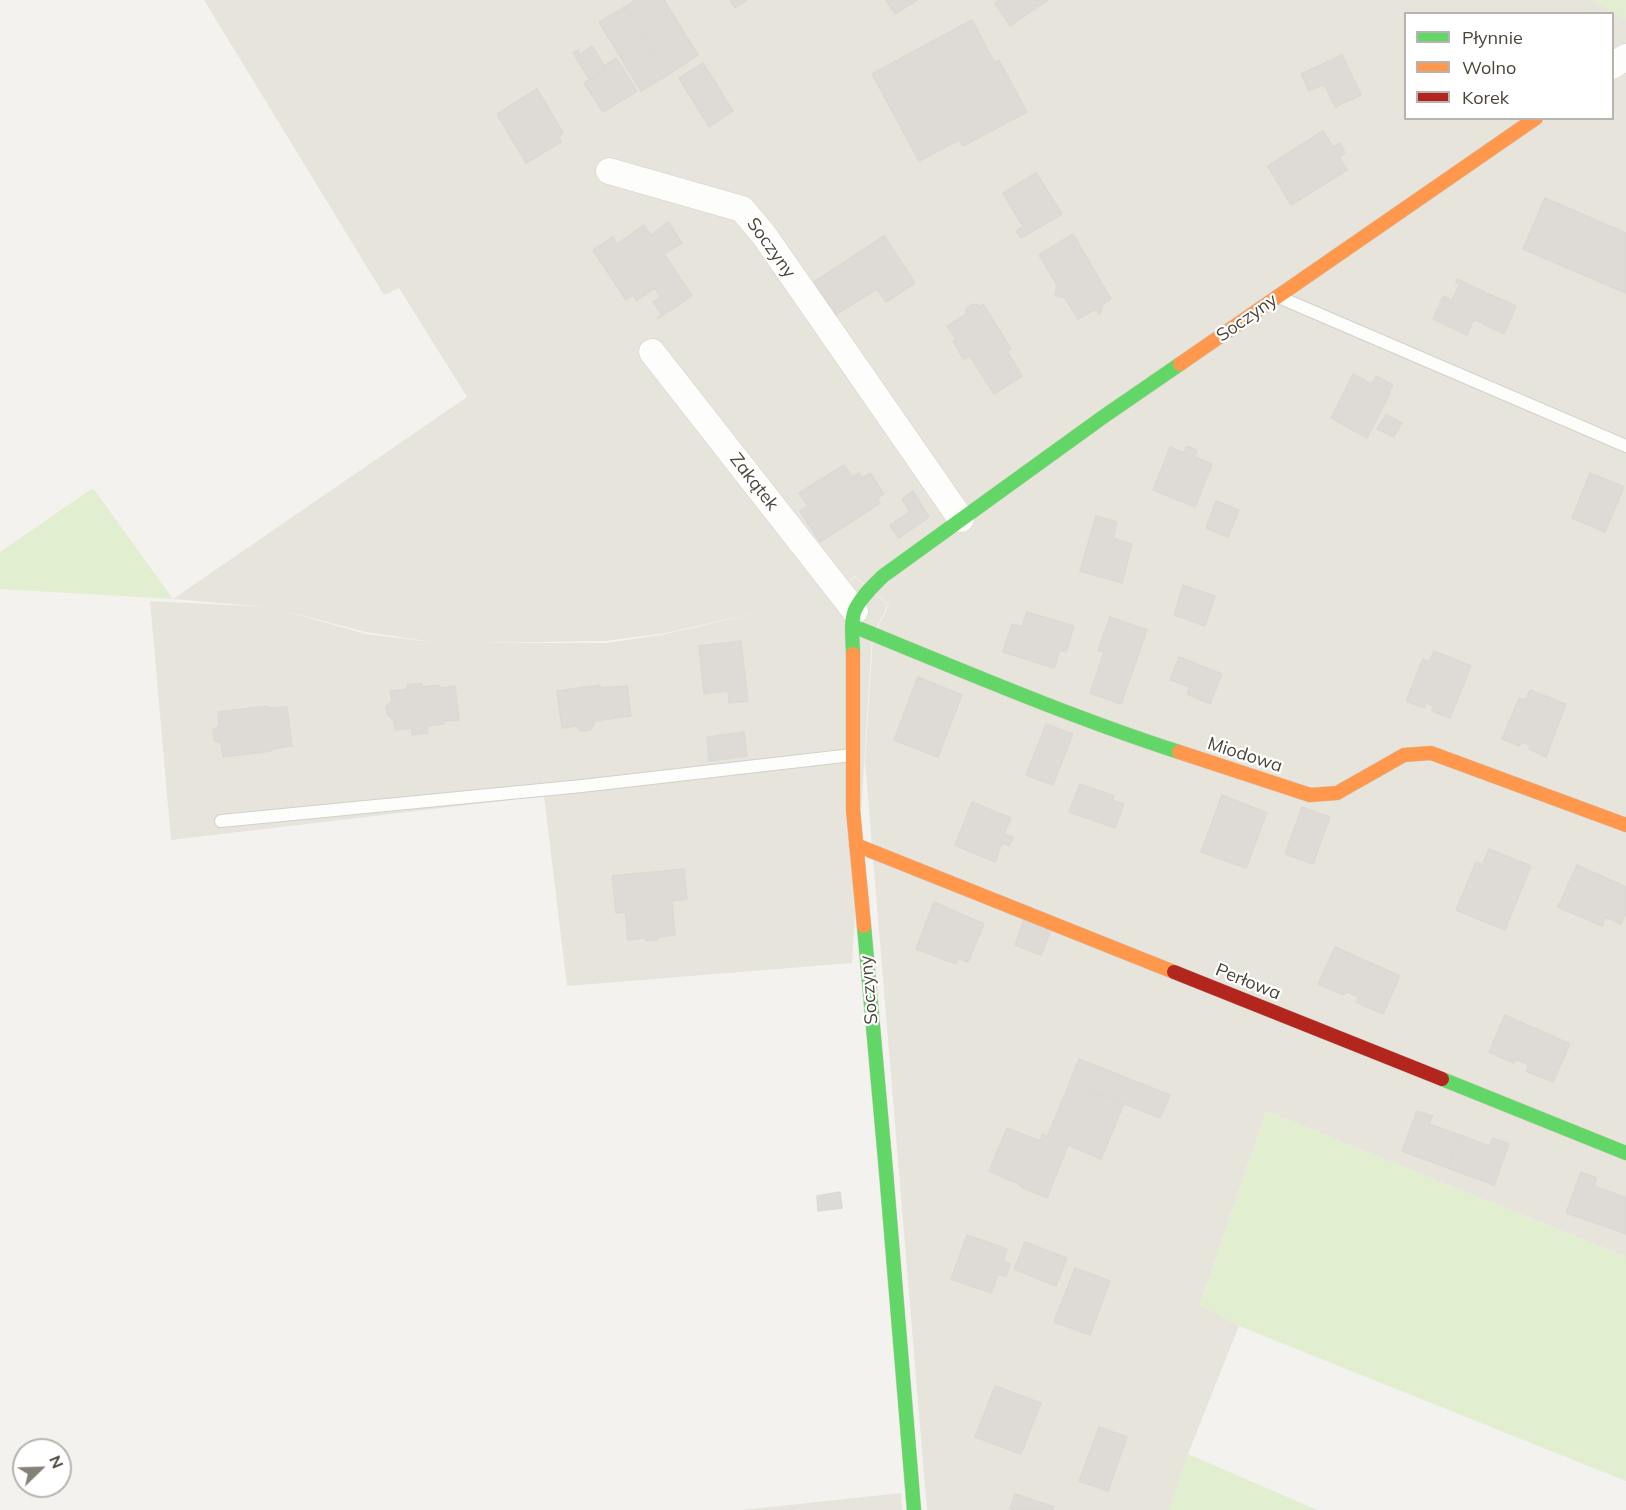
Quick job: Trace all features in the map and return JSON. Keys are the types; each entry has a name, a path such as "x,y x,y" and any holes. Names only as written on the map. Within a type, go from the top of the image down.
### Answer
{"street":[{"name":"Soczyny","path":"914,1510 853,810 854,618 867,592 883,576 1102,417 1533,120"},
{"name":"Soczyny","path":"609,171 742,209 764,235 961,519"},
{"name":"Zakątek","path":"652,352 854,618"},
{"name":"Miodowa","path":"854,618 992,683 1132,737 1310,795 1336,793 1404,755 1431,753 1626,825"},
{"name":"Perłowa","path":"856,844 1626,1153"}],"lane":[{"path":"1278,297 1626,446"},
{"path":"221,820 582,786 852,756"}],"shaded area":[{"path":"204,0 1592,0 1613,12 1404,12 1404,120 1614,120 1614,12 1626,19 1626,1257 1266,1111 1200,1305 1239,1326 1188,1454 1169,1510 927,1510 865,762 873,637 889,605 855,576 834,593 855,577 888,605 872,637 852,963 567,986 544,796 171,840 150,601 266,607 173,599 467,397 399,288 384,295","holes":["777,608 666,634 606,643 476,643 605,641 666,633","277,609 366,632 440,643 366,634"]},
{"path":"901,1493 902,1510 742,1510"}],"green space":[{"path":"1592,0 1626,0 1626,19"},
{"path":"93,488 173,599 0,589 0,552"},
{"path":"1266,1111 1626,1257 1626,1481 1239,1326 1200,1306"},
{"path":"1188,1454 1317,1510 1169,1510"}],"building":[{"path":"635,0 664,0 698,55 668,75 625,7"},
{"path":"730,0 747,0 735,8"},
{"path":"886,0 917,0 895,14"},
{"path":"1000,0 1048,0 1010,26 995,3"},
{"path":"625,7 668,75 641,91 599,22"},
{"path":"972,20 995,63 999,60 1027,112 963,146 959,140 919,161 872,74"},
{"path":"592,46 606,69 590,80 573,53 578,50 580,54"},
{"path":"1342,55 1361,95 1335,107 1324,84 1309,91 1301,74"},
{"path":"616,58 637,91 603,112 584,83 606,69 604,66"},
{"path":"703,63 733,111 709,127 679,78"},
{"path":"537,89 563,133 558,136 561,142 526,163 497,114"},
{"path":"1323,131 1333,147 1340,143 1345,153 1339,157 1347,170 1291,205 1268,166"},
{"path":"1036,173 1062,214 1021,238 1016,231 1023,227 1003,193"},
{"path":"1545,198 1626,233 1626,293 1523,249"},
{"path":"668,222 682,243 664,254 692,296 659,318 662,315 653,302 661,297 655,288 637,301 633,295 626,300 593,250 613,237 617,244 644,225 651,235"},
{"path":"1073,234 1111,299 1103,304 1100,314 1099,311 1094,310 1078,319 1065,298 1055,295 1057,285 1039,255"},
{"path":"884,236 915,283 886,302 877,289 835,315 814,282"},
{"path":"1457,279 1491,295 1479,322 1474,319 1467,335 1433,319 1443,296 1452,300 1460,284 1456,283"},
{"path":"1491,295 1516,306 1504,334 1479,322"},
{"path":"973,304 980,306 983,304 1011,349 1007,351 1022,376 994,394 970,356 964,360 953,341 956,339 947,326 965,315 967,308"},
{"path":"1353,374 1372,384 1376,376 1393,385 1367,438 1331,418"},
{"path":"1386,415 1402,423 1394,437 1377,429"},
{"path":"1187,446 1197,450 1195,457 1212,464 1195,507 1153,490 1170,447 1184,453"},
{"path":"844,465 852,477 859,473 862,478 870,473 884,494 877,498 880,503 820,542 800,511 808,506 799,493"},
{"path":"1590,473 1624,487 1605,532 1572,518"},
{"path":"913,491 929,517 899,538 890,525 910,511 902,499"},
{"path":"1216,501 1239,510 1228,537 1206,528"},
{"path":"1096,516 1117,522 1113,538 1132,544 1122,583 1080,571"},
{"path":"1183,585 1215,596 1205,626 1174,615"},
{"path":"1027,612 1074,626 1066,652 1060,650 1054,668 1003,652 1012,624 1022,627"},
{"path":"1110,617 1147,630 1121,704 1090,693 1104,652 1098,650"},
{"path":"741,641 748,701 729,703 728,691 704,694 699,646"},
{"path":"1434,651 1471,666 1450,718 1432,711 1434,706 1426,703 1424,708 1406,701 1423,659 1429,662"},
{"path":"1179,657 1222,674 1210,704 1187,694 1190,687 1170,680"},
{"path":"918,677 962,695 938,757 894,740"},
{"path":"422,683 422,687 455,686 459,720 427,726 428,733 412,735 412,728 395,730 394,721 388,715 386,707 392,700 390,691 407,689 407,685"},
{"path":"600,685 600,688 627,686 631,716 594,721 590,730 581,731 577,726 562,728 557,691"},
{"path":"1530,690 1566,704 1546,757 1529,749 1530,745 1522,742 1520,746 1502,739 1519,698 1525,700"},
{"path":"267,706 268,708 287,707 292,746 223,757 221,743 214,740 213,730 219,726 218,712"},
{"path":"1046,724 1073,734 1053,785 1026,775"},
{"path":"744,732 747,756 709,761 707,737"},
{"path":"1080,784 1114,796 1112,800 1124,804 1115,828 1069,812"},
{"path":"1222,795 1267,813 1246,868 1201,852"},
{"path":"972,802 1011,818 1004,834 1013,837 1009,846 1002,843 995,862 955,845"},
{"path":"1302,807 1330,817 1313,864 1285,854"},
{"path":"1489,849 1531,866 1505,930 1456,910 1476,862 1482,865"},
{"path":"1577,865 1626,887 1626,913 1621,924 1606,917 1602,926 1558,907"},
{"path":"684,869 687,899 672,901 675,935 647,941 644,938 628,940 625,912 616,913 612,876"},
{"path":"934,902 984,924 968,962 958,958 956,964 916,949"},
{"path":"1026,914 1052,928 1041,955 1015,945"},
{"path":"1335,947 1400,976 1383,1014 1356,1002 1359,997 1345,991 1344,995 1318,984"},
{"path":"1505,1015 1570,1044 1553,1082 1526,1071 1529,1065 1515,1059 1514,1063 1489,1052"},
{"path":"1079,1059 1170,1095 1160,1118 1070,1082"},
{"path":"1070,1082 1124,1104 1101,1159 1068,1145 1047,1198 989,1171 1007,1128 1040,1141 1043,1134 1047,1137"},
{"path":"1417,1111 1433,1116 1429,1124 1460,1135 1448,1168 1402,1151"},
{"path":"1460,1135 1490,1146 1493,1138 1509,1144 1494,1185 1448,1168"},
{"path":"1581,1172 1597,1178 1594,1186 1624,1197 1613,1229 1566,1213"},
{"path":"840,1192 842,1208 818,1211 817,1196"},
{"path":"1624,1197 1626,1197 1626,1234 1613,1229"},
{"path":"967,1235 1007,1249 1003,1261 1010,1264 1006,1277 998,1274 991,1293 951,1279"},
{"path":"1025,1242 1067,1258 1056,1286 1014,1269"},
{"path":"1075,1268 1110,1281 1090,1335 1054,1322"},
{"path":"995,1386 1041,1403 1021,1454 975,1437"},
{"path":"1099,1427 1127,1437 1108,1491 1079,1481"},
{"path":"1015,1494 1054,1507 1053,1510 1014,1510 1010,1508"}],"traffic: fast":[{"path":"853,654 853,615 864,596 883,576 1180,364"},
{"path":"853,626 1056,708 1179,752"},
{"path":"864,926 914,1510"},
{"path":"1442,1079 1626,1153"}],"traffic: slow":[{"path":"1180,364 1533,120"},
{"path":"853,654 853,810 864,926"},
{"path":"1179,752 1310,795 1337,793 1404,755 1431,753 1626,825"},
{"path":"856,845 1174,972"}],"traffic: jam":[{"path":"1174,972 1442,1079"}]}
